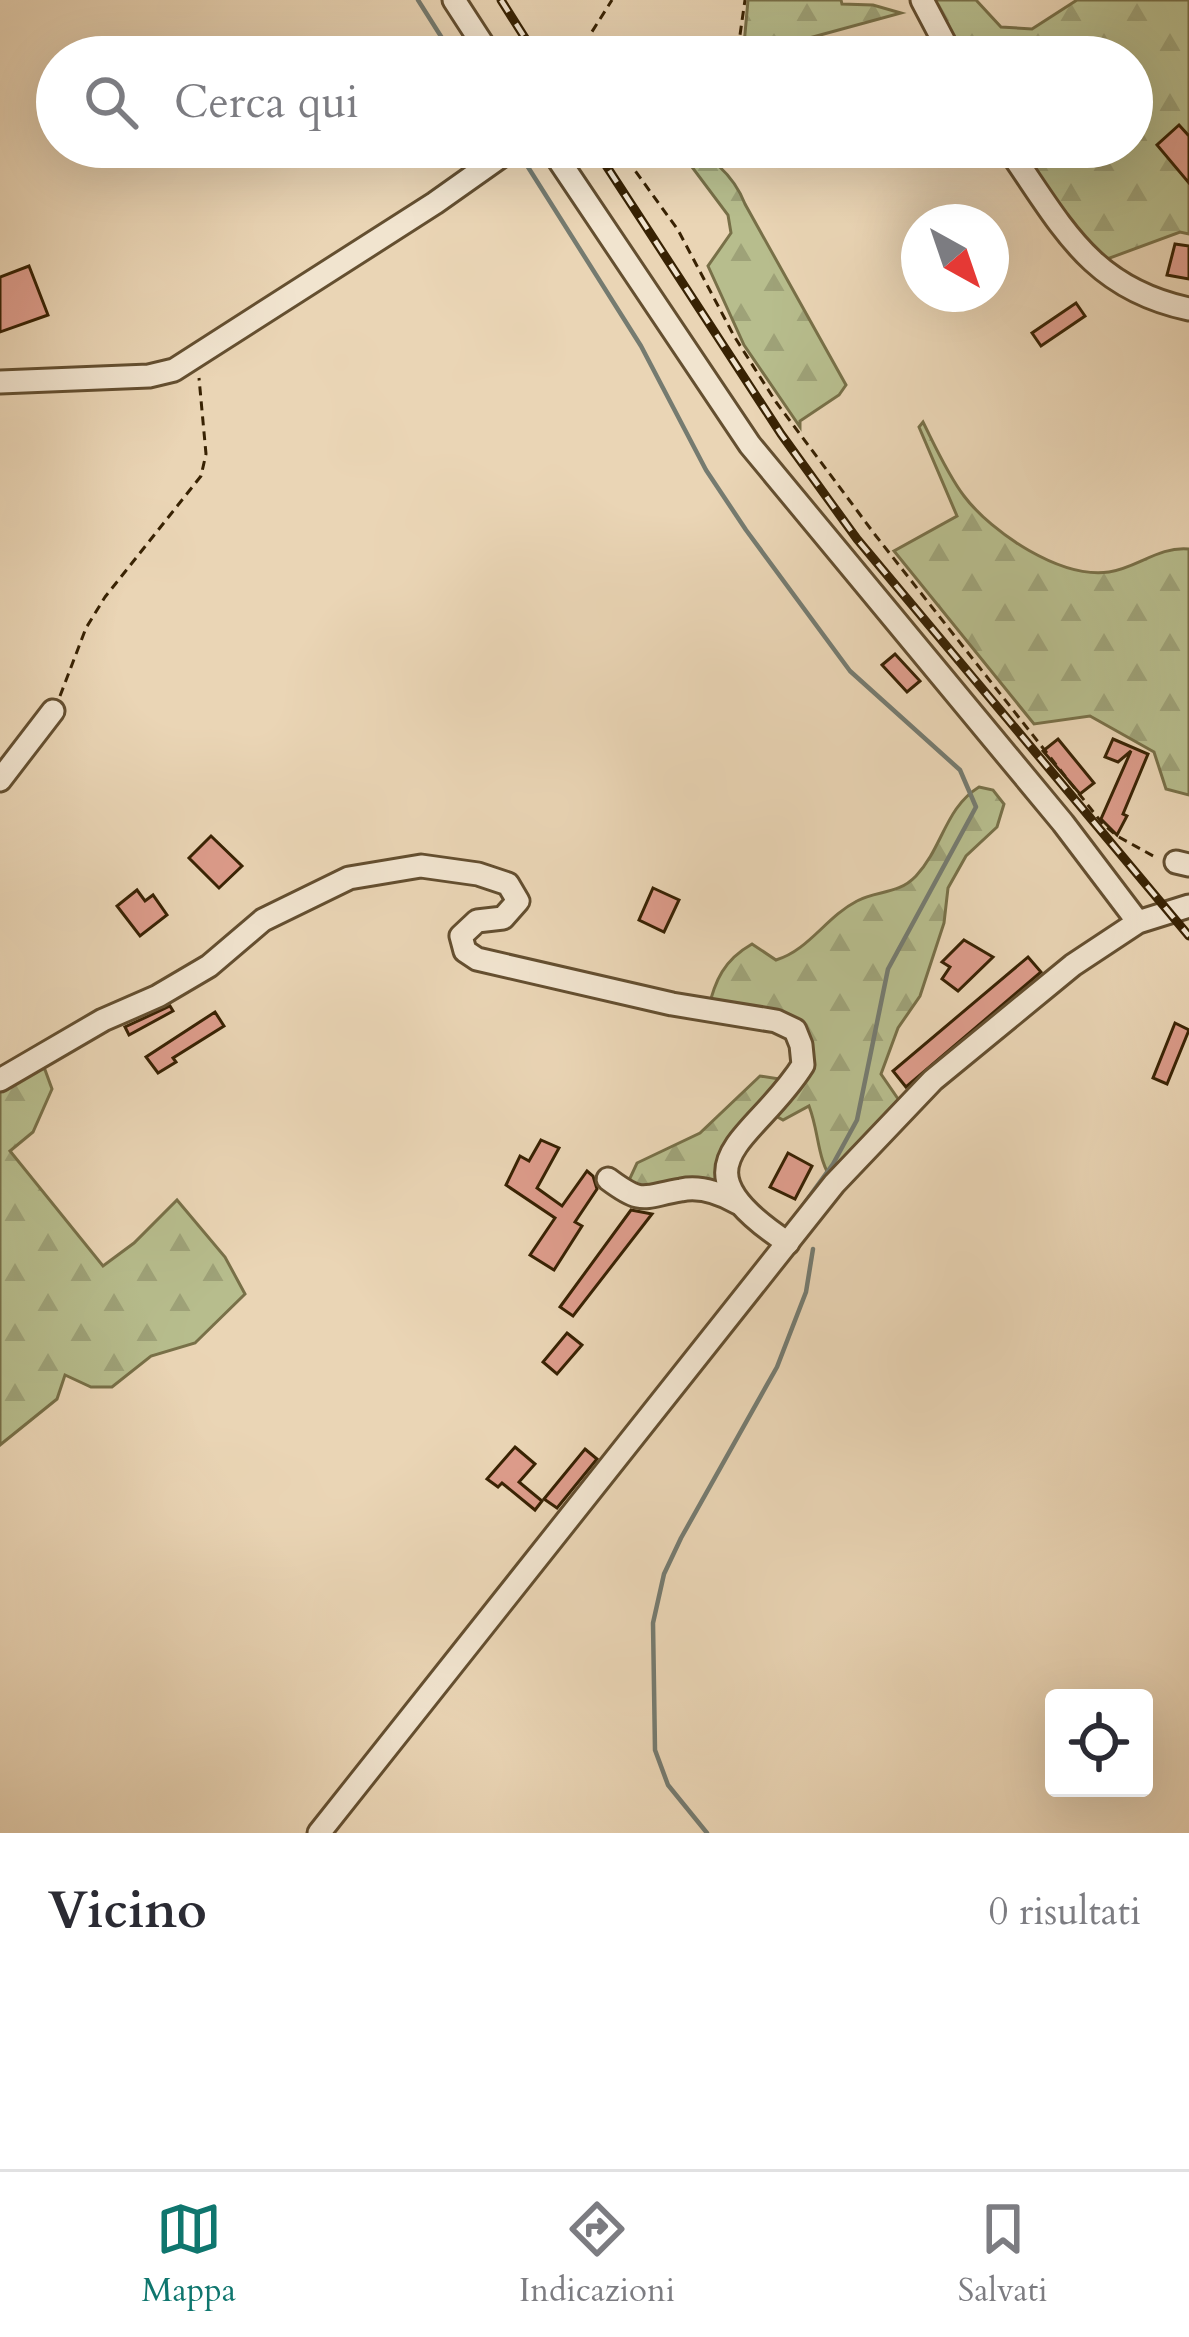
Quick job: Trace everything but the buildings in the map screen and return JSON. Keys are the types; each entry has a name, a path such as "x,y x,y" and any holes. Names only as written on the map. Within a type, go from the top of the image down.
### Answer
{"street":[{"path":"454,0 477,36"},
{"path":"922,0 941,36"},
{"path":"0,382 149,376 197,358 482,168"},
{"path":"564,168 750,446 1063,824 1138,922"},
{"path":"1022,168 1088,261 1126,289 1189,309"},
{"path":"0,780 53,711"},
{"path":"0,1080 103,1019 158,996 209,966 263,920 350,878 422,866 478,874 508,884 518,901 503,918 477,921 461,936 465,951 477,959 672,1004 776,1021 795,1030 802,1065 731,1148 726,1161 738,1203"},
{"path":"319,1833 834,1184 933,1080 1073,965 1138,922 1189,906"},
{"path":"608,1179 643,1198 702,1190 738,1203 788,1244"}],"path":[{"path":"589,36 612,0"},
{"path":"740,36 745,0"},
{"path":"633,168 679,230 734,336 776,402 1038,746 1117,836 1150,856 1183,863"},
{"path":"53,711 86,628 105,597 201,476 206,454 197,358"}],"green space":[{"path":"748,0 841,0 842,4 873,5 901,13 816,36 745,36"},
{"path":"928,0 976,0 1001,27 1032,29 1077,0 1189,0 1189,234 1180,232 1099,262 1029,168 1153,168 1153,36 946,36"},
{"path":"693,168 720,168 734,184 846,385 800,421 800,427 744,345 708,266 731,233 728,215"},
{"path":"923,422 953,479 976,510 1049,561 1109,572 1168,551 1189,549 1189,795 1166,789 1154,752 1090,716 1034,724 894,551 957,516 919,427"},
{"path":"979,787 993,790 1004,804 997,827 966,856 948,888 944,923 920,996 898,1028 881,1074 905,1109 834,1184 809,1106 783,1120 767,1111 731,1148 738,1203 624,1191 637,1163 700,1133 760,1076 792,1081 794,1030 708,1010 728,964 752,944 776,960 788,955 857,901 909,882 925,865 959,806"},
{"path":"40,1056 52,1089 33,1132 10,1151 103,1266 177,1200 225,1257 245,1294 195,1343 151,1356 112,1387 91,1387 65,1375 57,1399 0,1445 0,1080"}],"waterway":[{"path":"418,0 441,36"},
{"path":"529,168 641,346 706,470 746,530 850,671 960,770 976,807 888,969 857,1120 801,1208"},
{"path":"707,1833 668,1785 655,1750 653,1623 664,1574 681,1538 777,1367 806,1292 813,1249"}],"railway":[{"path":"501,0 524,36"},
{"path":"608,168 781,434 857,539 1189,936"}]}
